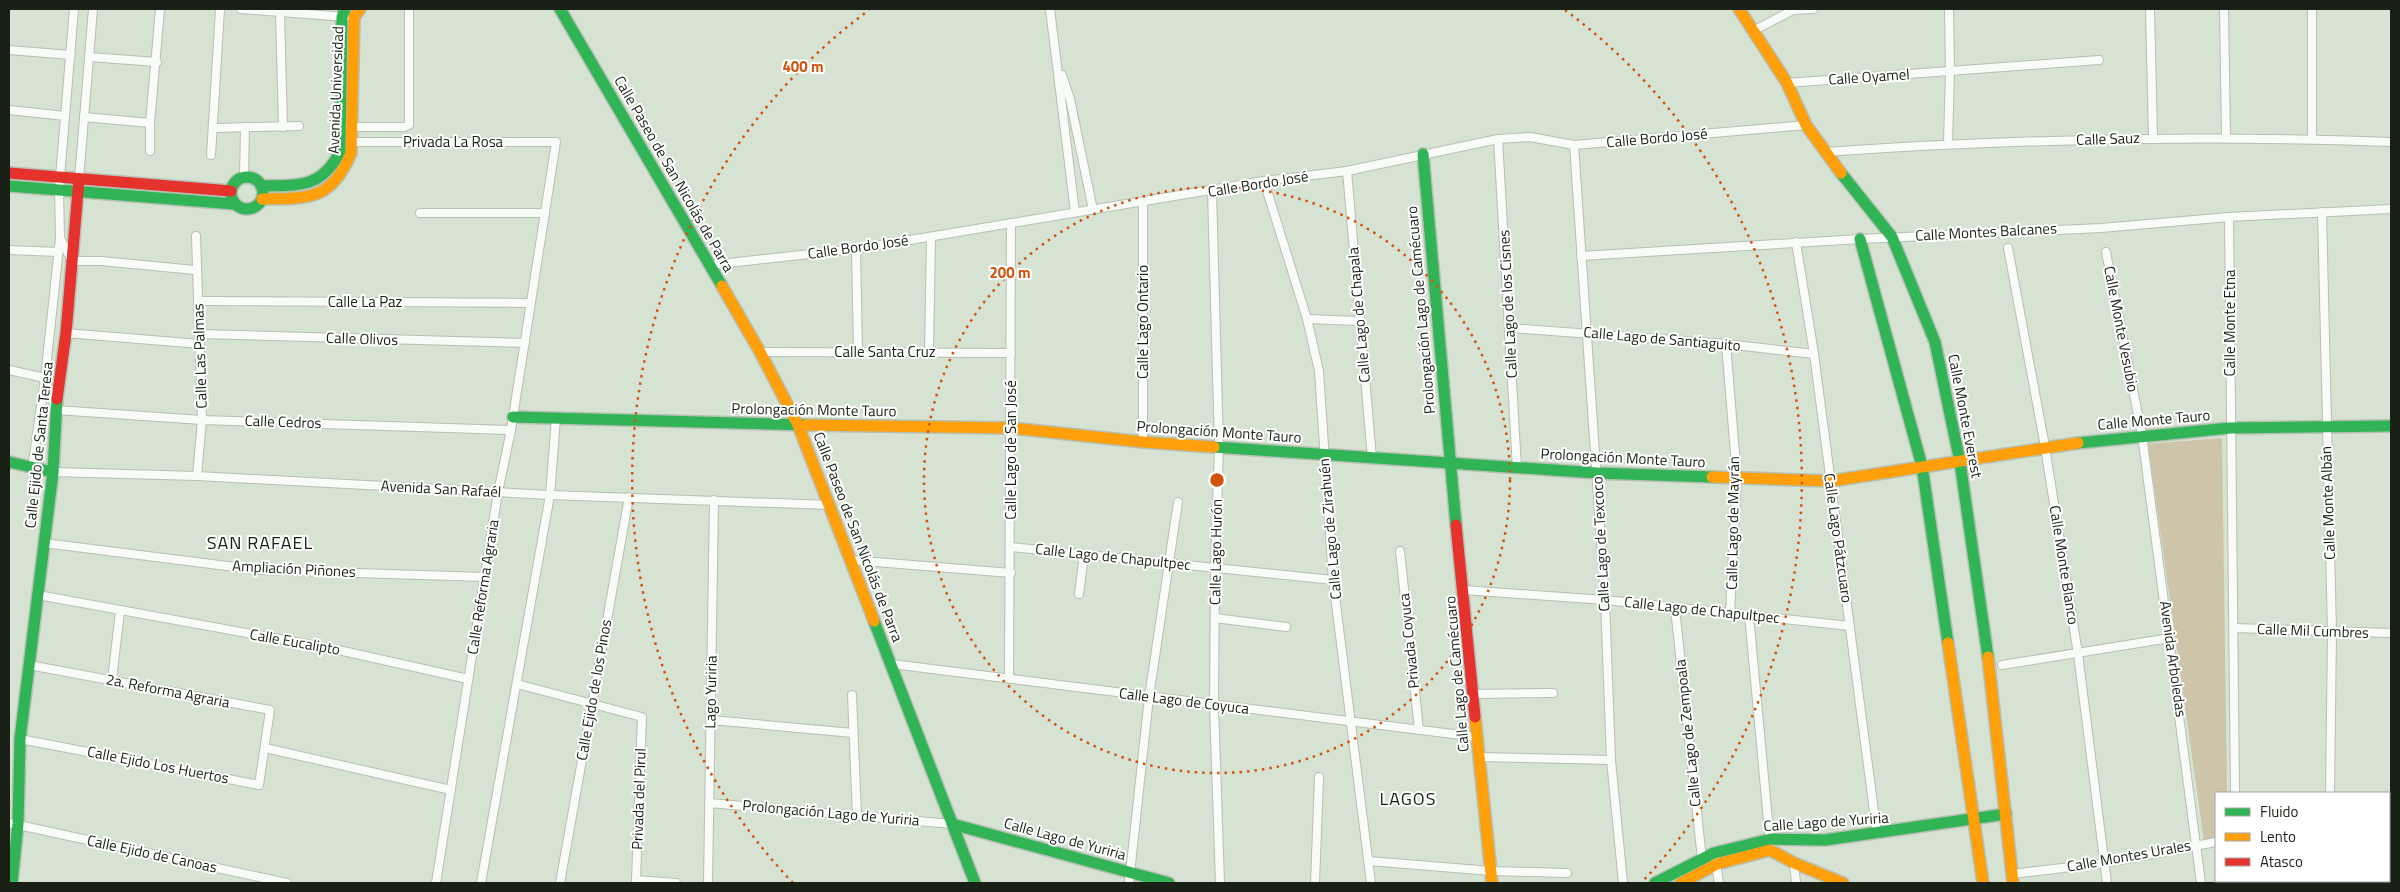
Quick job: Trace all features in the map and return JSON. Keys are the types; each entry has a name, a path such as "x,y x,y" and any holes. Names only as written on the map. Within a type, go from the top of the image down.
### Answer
{"street":[{"path":"32,469 45,378 60,238 59,189 74,9"},
{"name":"Calle Ejido de Santa Teresa","path":"12,883 13,823 20,739 53,472 56,410 66,333 93,9"},
{"path":"150,151 150,123 157,62 160,9"},
{"path":"211,155 220,9"},
{"path":"241,9 280,12 357,13"},
{"path":"345,127 404,127 410,125 409,9"},
{"name":"Calle Paseo de San Nicolás de Parra","path":"560,9 760,352 798,425 892,664 975,883"},
{"path":"1050,9 1075,212"},
{"name":"Calle Monte Everest","path":"1739,9 1788,83 1806,125 1824,152 1892,237 1935,342 1960,462 1989,666 2013,879"},
{"path":"1753,31 1793,10 1813,9"},
{"path":"1948,143 1949,9"},
{"path":"2150,9 2153,138"},
{"path":"2224,9 2226,138"},
{"path":"2312,9 2312,139"},
{"path":"280,12 283,127"},
{"name":"Avenida Universidad","path":"262,199 311,196 331,188 344,172 351,153 345,127 343,13"},
{"name":"Avenida Universidad","path":"260,186 309,183 322,179 334,168 340,152 345,127 357,13"},
{"path":"9,50 71,55"},
{"path":"89,57 157,62"},
{"path":"1057,60 1070,99 1093,210"},
{"name":"Calle Oyamel","path":"1788,83 2098,60"},
{"path":"9,110 65,116"},
{"path":"84,117 150,123"},
{"name":"Calle Bordo José","path":"710,265 856,249 1075,212 1212,192 1264,181 1347,171 1498,139 1530,137 1574,145 1806,125"},
{"path":"213,128 299,126"},
{"path":"244,178 245,127"},
{"name":"Calle Sauz","path":"1824,152 1948,143 2153,138 2312,139 2391,142"},
{"name":"Calle Lago de los Cisnes","path":"1498,139 1517,468"},
{"name":"Privada La Rosa","path":"350,142 556,142"},
{"name":"Calle Reforma Agraria","path":"436,883 498,492 514,417 556,142"},
{"name":"Calle Lago de Texcoco","path":"1574,145 1604,600 1611,760 1622,883"},
{"name":"Prolongación Lago de Camécuaro","path":"1423,154 1450,463"},
{"name":"Calle Lago de Chapala","path":"1347,171 1358,321 1372,458"},
{"path":"9,173 231,191"},
{"path":"9,186 234,204 246,209 252,208 262,199 260,186 250,178 238,180 231,191 234,204"},
{"name":"Calle Lago de Zirahuén","path":"1264,181 1307,319 1319,371 1333,580 1371,883"},
{"name":"Calle Lago Hurón","path":"1212,192 1219,448 1215,568 1214,706 1220,883"},
{"name":"Calle Lago Ontario","path":"1143,202 1144,442"},
{"name":"Calle Montes Balcanes","path":"1581,256 1860,238 2101,228 2229,217 2391,209"},
{"name":"Calle Monte Albán","path":"2322,212 2332,632 2330,792"},
{"path":"420,213 545,213"},
{"name":"Calle Monte Etna","path":"2229,217 2230,428"},
{"name":"Calle Lago de San José","path":"1009,678 1012,223"},
{"name":"Calle Las Palmas","path":"196,236 195,270 200,334 202,420 197,476"},
{"path":"929,352 931,236"},
{"path":"60,238 72,261 100,261 195,270"},
{"path":"1860,238 1922,466 1983,883"},
{"name":"Calle Lago Pátzcuaro","path":"1796,242 1814,354 1877,834"},
{"name":"Calle Monte Blanco","path":"2008,248 2045,447 2078,654 2107,883"},
{"path":"856,249 858,352"},
{"path":"9,250 58,252"},
{"name":"Calle Monte Vesubio","path":"2106,252 2142,436"},
{"name":"Calle La Paz","path":"198,301 531,303"},
{"path":"1307,319 1358,321"},
{"name":"Calle Lago de Santiaguito","path":"1510,328 1726,344 1814,354"},
{"path":"66,333 200,344"},
{"name":"Calle Olivos","path":"200,334 525,343"},
{"name":"Calle Lago de Mayrán","path":"1726,344 1737,478 1730,612"},
{"name":"Calle Santa Cruz","path":"760,352 1010,353"},
{"path":"9,370 45,378"},
{"path":"45,378 56,410"},
{"name":"Calle Cedros","path":"56,410 202,420 511,430"},
{"name":"Prolongación Monte Tauro","path":"514,417 798,425 1011,428 1219,448 1596,473 1737,478 1831,481 1922,466"},
{"path":"482,883 550,495 556,418"},
{"name":"Calle Monte Tauro","path":"1922,466 1960,462 2045,447 2230,428 2391,426"},
{"path":"2230,428 2235,792"},
{"name":"Avenida Arboledas","path":"2142,436 2198,844 2201,883"},
{"path":"9,462 32,469 53,472"},
{"name":"Calle Lago de Camécuaro","path":"1450,463 1492,883"},
{"name":"Avenida San Rafaél","path":"53,472 197,476 550,495 830,505"},
{"name":"Calle Ejido de los Pinos","path":"560,883 629,497"},
{"name":"Lago Yuriria","path":"708,883 714,500"},
{"path":"1130,878 1149,697 1178,502"},
{"name":"Ampliación Piñones","path":"44,543 259,570 485,577"},
{"name":"Calle Lago de Chapultpec","path":"1011,548 1168,562 1333,580"},
{"name":"Privada Coyuca","path":"1400,551 1419,730"},
{"path":"1079,594 1084,555"},
{"path":"851,560 1011,573"},
{"name":"Calle Lago de Chapultpec","path":"1464,590 1604,600 1850,626"},
{"name":"Calle Eucalipto","path":"38,595 334,649 468,680"},
{"name":"Calle Lago de Zempoala","path":"1675,608 1702,859"},
{"path":"112,680 120,611"},
{"path":"1749,615 1770,844 1794,863 1843,883"},
{"path":"1215,618 1286,627"},
{"name":"Calle Mil Cumbres","path":"2234,628 2391,633"},
{"path":"2002,665 2170,638"},
{"name":"Calle Lago de Coyuca","path":"892,664 1214,706 1351,720 1477,736"},
{"name":"2a. Reforma Agraria","path":"29,665 270,710 265,748"},
{"path":"517,684 592,703"},
{"path":"1473,694 1553,693"},
{"path":"852,695 857,816"},
{"name":"Privada del Pirul","path":"592,703 642,717 636,880 676,883"},
{"path":"710,720 853,733"},
{"name":"Calle Ejido Los Huertos","path":"20,739 259,785 265,748"},
{"path":"265,748 450,790"},
{"path":"1479,756 1611,760"},
{"path":"1315,883 1319,777"},
{"name":"Prolongación Lago de Yuriria","path":"709,803 952,824"},
{"name":"Calle Lago de Yuriria","path":"1655,883 1702,859 1716,859 1770,844 1877,834 2006,814"},
{"name":"Calle Ejido de Canoas","path":"13,823 287,883"},
{"name":"Calle Lago de Yuriria","path":"952,824 1130,878 1169,883"},
{"name":"Calle Montes Urales","path":"2013,879 2215,842"},
{"path":"1716,859 1719,883"},
{"name":"Calle Lago de Yuriria","path":"1681,883 1716,859"},
{"path":"1369,861 1491,871 1567,873"},
{"path":"1794,863 1796,883"}],"shaded area":[{"path":"2222,438 2227,792 2215,792 2215,839 2204,841 2148,444"}],"traffic: fast":[{"path":"261,186 297,185 316,179 325,173 340,152 342,17 345,9"},
{"path":"560,9 722,286"},
{"path":"1423,154 1456,525"},
{"path":"1841,173 1892,237 1935,342 1960,462 1988,657"},
{"path":"247,177 258,182 263,193 258,204 247,209 236,204 231,193 236,182 247,177"},
{"path":"9,186 234,204"},
{"path":"1860,239 1922,466 1948,643"},
{"path":"12,883 18,824 20,739 53,472 57,399"},
{"path":"513,417 806,425"},
{"path":"2078,443 2230,428 2391,426"},
{"path":"1214,447 1597,473 1712,477"},
{"path":"9,462 53,472"},
{"path":"874,621 975,883"},
{"path":"1655,883 1714,853 1771,839 1825,840 2006,814"},
{"path":"952,824 1169,883"}],"traffic: slow":[{"path":"262,199 306,197 317,194 335,180 343,169 351,153 354,17 360,9"},
{"path":"1739,9 1787,83 1806,125 1841,173"},
{"path":"722,286 760,352 798,425 874,621"},
{"path":"806,425 1011,428 1143,442 1214,447"},
{"path":"1712,477 1831,481 2078,443"},
{"path":"1948,643 1983,883"},
{"path":"1988,657 2013,883"},
{"path":"1475,717 1492,883"},
{"path":"1681,883 1717,864 1770,850 1794,863 1843,883"}],"traffic: jam":[{"path":"9,173 231,191"},
{"path":"57,399 66,333 79,179"},
{"path":"1456,525 1475,717"}],"district":[{"name":"SAN RAFAEL","path":"260,543"},
{"name":"LAGOS","path":"1408,799"}]}
